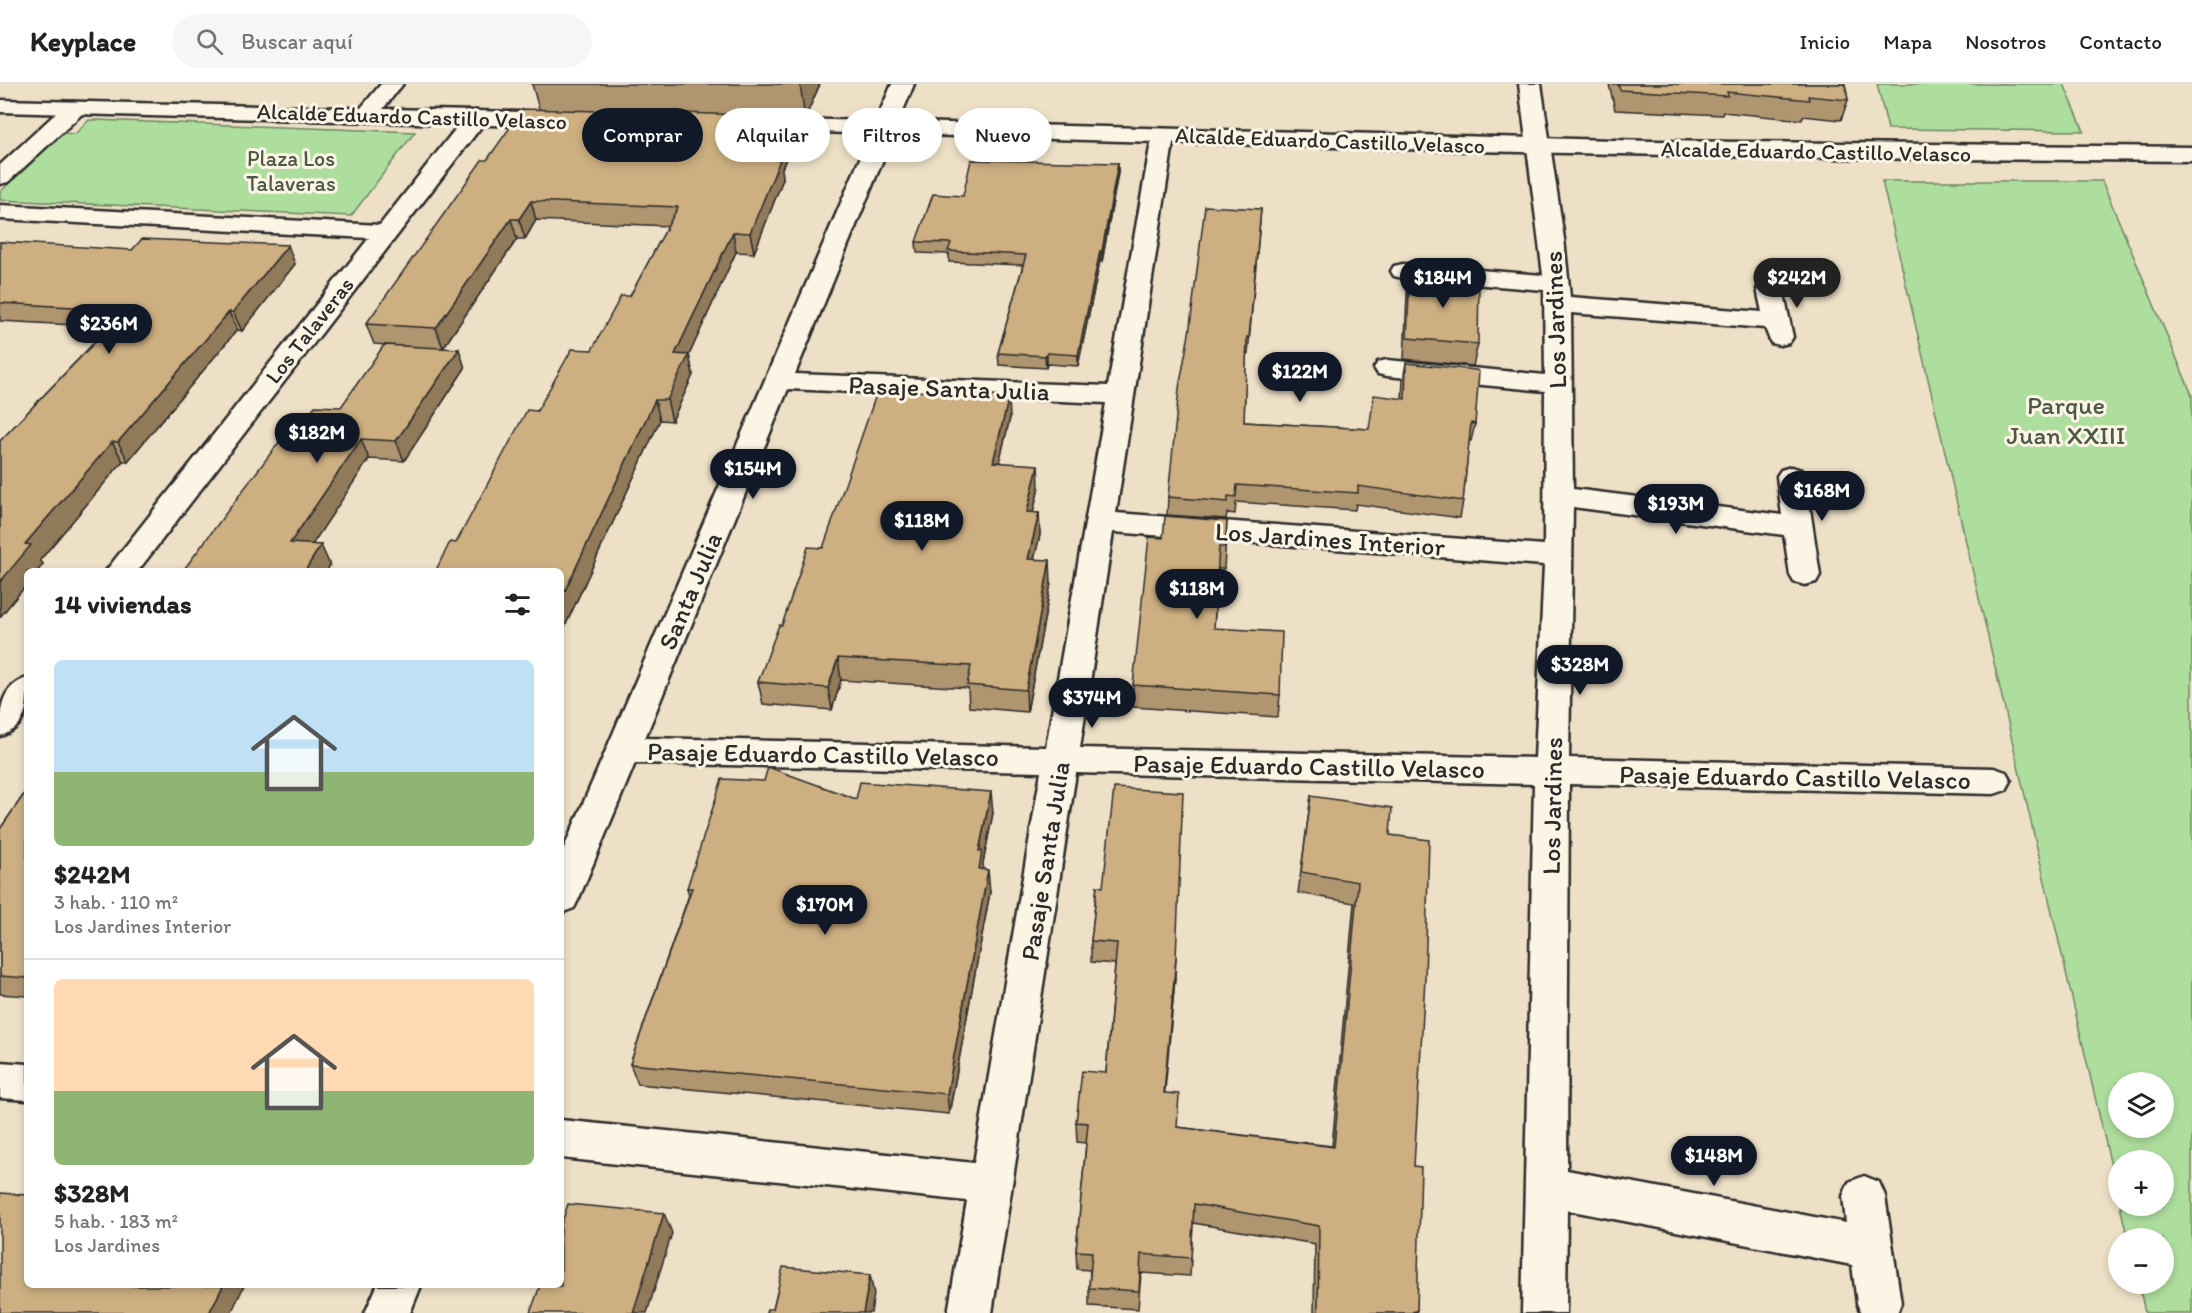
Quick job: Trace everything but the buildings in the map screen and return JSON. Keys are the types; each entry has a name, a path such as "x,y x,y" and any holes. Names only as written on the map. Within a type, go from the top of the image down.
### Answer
{"street":[{"path":"366,115 392,84"},
{"name":"Santa Julia","path":"893,108 903,84"},
{"name":"Los Jardines","path":"1530,84 1540,146 1557,294 1559,556 1552,771 1544,1313"},
{"name":"Alcalde Eduardo Castillo Velasco","path":"0,106 582,121"},
{"path":"0,177 75,108"},
{"name":"Los Talaveras","path":"123,568 476,118"},
{"name":"Alcalde Eduardo Castillo Velasco","path":"942,130 1540,146 1925,153 2192,154"},
{"name":"Pasaje Santa Julia","path":"970,1313 1163,136"},
{"name":"Santa Julia","path":"564,891 870,162"},
{"path":"0,212 386,232"},
{"path":"1403,271 1779,329 1770,290"},
{"path":"1387,368 1558,384"},
{"name":"Pasaje Santa Julia","path":"778,381 1121,395"},
{"path":"1791,476 1805,575"},
{"path":"1559,496 1798,527"},
{"name":"Los Jardines Interior","path":"1100,521 1559,556"},
{"path":"0,724 24,694"},
{"name":"Pasaje Eduardo Castillo Velasco","path":"623,750 1994,781"},
{"path":"0,1080 24,1082"},
{"path":"564,1139 991,1184"},
{"path":"1546,1186 1871,1248"},
{"path":"1864,1196 1879,1304"},
{"path":"387,1313 398,1288"}],"green space":[{"path":"1877,84 2064,84 2084,131 1888,129"},
{"name":"Plaza Los Talaveras","path":"89,120 415,132 351,216 0,200 0,192 63,133 75,134"},
{"name":"Parque Juan XXIII","path":"1882,181 2102,181 2192,395 2192,1313 2145,1313 2141,1294 2174,1294 2174,1228 2125,1228 2122,1216 2174,1216 2174,1150 2108,1150 2108,1153"}]}
